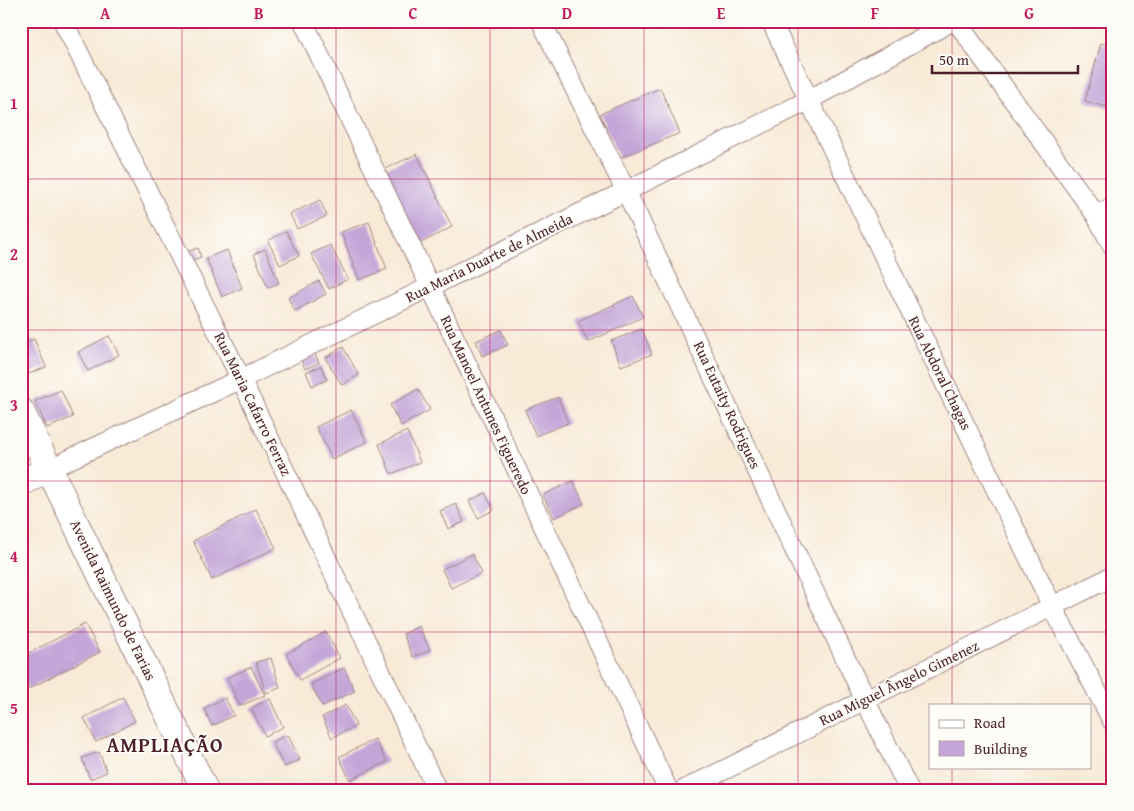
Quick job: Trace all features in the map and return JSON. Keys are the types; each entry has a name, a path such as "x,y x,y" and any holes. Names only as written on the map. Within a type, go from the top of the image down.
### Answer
{"street":[{"name":"Rua Maria Cafarro Ferraz","path":"63,21 241,379 437,790"},
{"name":"Rua Manoel Antunes Figueredo","path":"303,21 668,790"},
{"name":"Rua Eutaity Rodrigues","path":"541,21 626,192 909,790"},
{"name":"Rua Abdoral Chagas","path":"771,21 1052,606 1113,722"},
{"name":"Rua Maria Duarte de Almeida","path":"21,483 241,379 626,192 809,100 952,21"},
{"path":"956,21 1104,211 1113,247"},
{"name":"Avenida Raimundo de Farias","path":"21,411 205,790"},
{"name":"Rua Miguel Ângelo Gimenez","path":"684,790 1113,576"}],"building":[{"path":"1101,43 1113,46 1113,109 1085,101"},
{"path":"660,88 680,133 619,158 600,114"},
{"path":"417,154 452,227 419,244 383,170"},
{"path":"320,200 327,216 297,229 290,214"},
{"path":"369,222 387,269 359,280 341,232"},
{"path":"286,231 299,256 280,265 268,241"},
{"path":"330,245 348,279 329,289 311,254"},
{"path":"198,248 201,257 191,261 187,252"},
{"path":"265,249 279,283 268,288 254,254"},
{"path":"227,250 242,288 222,297 206,258"},
{"path":"319,281 326,294 295,311 288,298"},
{"path":"633,296 643,317 588,342 578,321"},
{"path":"642,329 652,354 621,366 611,341"},
{"path":"501,330 508,345 482,356 476,341"},
{"path":"109,336 119,355 88,371 78,352"},
{"path":"34,339 46,367 21,377 21,345"},
{"path":"343,347 359,375 342,385 325,358"},
{"path":"313,349 319,363 305,369 299,355"},
{"path":"321,366 327,380 312,386 306,372"},
{"path":"418,389 430,410 401,426 390,405"},
{"path":"61,390 73,417 47,428 35,401"},
{"path":"558,397 568,423 536,436 525,410"},
{"path":"351,410 367,442 332,459 316,427"},
{"path":"407,431 420,462 391,474 379,444"},
{"path":"573,481 584,504 554,518 543,495"},
{"path":"485,493 494,510 478,518 469,501"},
{"path":"456,504 464,522 448,529 440,511"},
{"path":"256,509 276,548 212,580 193,541"},
{"path":"472,554 482,573 451,588 442,569"},
{"path":"85,624 100,652 28,689 21,676 21,657"},
{"path":"419,626 430,650 413,657 403,634"},
{"path":"326,632 340,658 300,680 286,654"},
{"path":"271,658 280,688 266,693 256,662"},
{"path":"251,667 265,695 240,706 227,678"},
{"path":"344,668 355,691 322,706 311,684"},
{"path":"123,697 135,721 96,742 84,718"},
{"path":"225,698 234,715 212,726 204,708"},
{"path":"270,699 283,727 265,736 251,708"},
{"path":"346,705 356,726 332,738 322,717"},
{"path":"288,735 300,760 284,767 272,742"},
{"path":"375,739 387,762 350,780 339,757"},
{"path":"99,752 107,772 90,779 82,758"}],"district":[{"name":"AMPLIAÇÃO","path":"165,745"}]}
